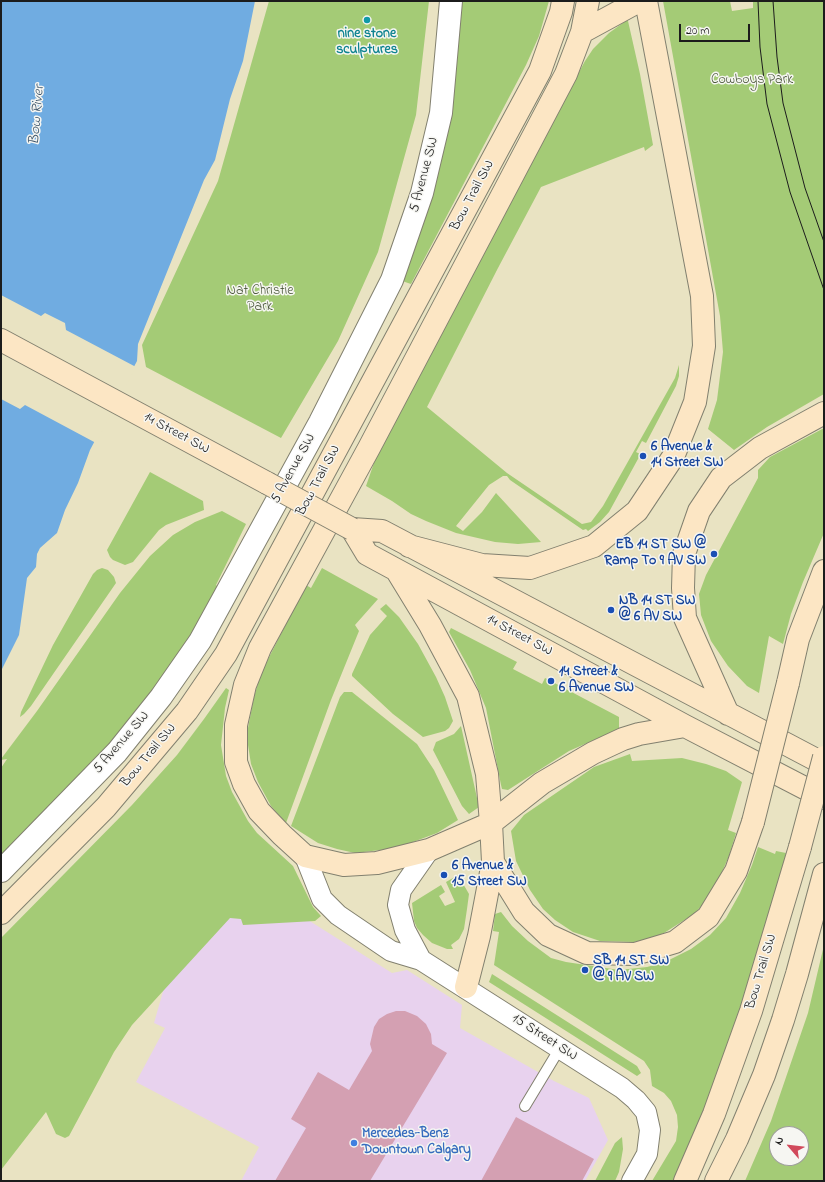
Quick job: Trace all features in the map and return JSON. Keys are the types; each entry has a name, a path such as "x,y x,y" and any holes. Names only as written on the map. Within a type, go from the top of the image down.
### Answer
{"main road":[{"name":"Bow Trail SW","path":"1,913 106,807 187,711 226,654 540,71 564,1"},
{"path":"588,1 582,32 566,74 372,441 260,648 244,685 236,725 236,762 244,784 259,811 305,856 344,865 377,863 429,850 491,822 542,783 593,753 630,737 685,726"},
{"path":"582,32 639,1"},
{"path":"409,546 482,565 530,568 594,546 637,511 673,457 695,402 704,346 702,296 646,1"},
{"name":"14 Street SW","path":"1,340 352,529 382,531 824,764"},
{"path":"728,714 685,618 683,588 684,554 699,511 722,478 760,448 824,413"},
{"name":"14 Street SW","path":"352,529 367,554 685,726 824,798"},
{"path":"396,570 430,625 468,696 487,774 493,862 479,936 466,987"},
{"path":"493,862 524,912 548,935 587,953 635,954 675,942 708,917 736,871 753,822 798,639 824,571"},
{"name":"Bow Trail SW","path":"685,1181 714,1114 751,1011 800,847 824,757"},
{"path":"716,1181 737,1139 764,1075 797,974 824,874"}],"street":[{"name":"5 Avenue SW","path":"1,871 117,752 161,697 200,641 324,414 392,280 422,193 441,113 451,1"},
{"path":"421,960 405,930 398,905 401,890 429,850"},
{"name":"15 Street SW","path":"305,856 322,899 338,915 391,951 421,960 466,987 622,1088 636,1100 646,1112 650,1130 647,1154 632,1181"}],"lane":[{"path":"525,1106 560,1048"}],"shaded area":[{"path":"240,877 392,973 407,970 462,1005 460,1028 554,1081 589,1098 608,1140 585,1181 241,1181 259,1147 136,1082 165,1028 154,1023 172,960"}],"green space":[{"name":"Nat Christie Park","path":"269,1 429,1 416,115 378,252 338,341 281,438 146,367 142,345 218,181"},
{"path":"458,1 549,1 539,36 526,65 411,284 400,279"},
{"name":"Cowboys Park","path":"663,1 730,1 732,11 753,8 753,1 824,1 824,394 767,427 734,450 708,429 717,400 723,352 720,316"},
{"path":"627,20 640,74 653,145 645,151 644,147 541,187 427,407 507,473 582,524 591,522 603,506 675,378 679,365 679,376 676,386 646,443 642,441 636,452 640,454 638,459 609,512 600,522 588,531 586,529 583,530 510,480 507,476 503,476 489,485 456,526 463,531 482,512 496,493 541,542 518,544 495,542 456,533 411,514 366,486 375,460 372,457 585,61 593,49 609,33"},
{"path":"824,428 824,533 791,614 783,644 769,636 759,693 747,686 728,666 711,641 701,615 699,594 706,575 758,478 758,470 770,457"},
{"path":"150,472 203,501 204,510 166,525 159,530 133,562 125,565 113,560 107,550"},
{"path":"222,511 246,524 216,585 220,589 193,635 128,728 1,857 1,768 7,759 1,759 37,711 120,593 150,556 173,535 195,522"},
{"path":"102,568 108,570 114,577 116,583 31,706 20,717 53,645 93,574"},
{"path":"322,568 378,599 355,625 359,631 331,700 286,823 271,806 258,782 251,764 248,745 248,728 254,697 261,673 306,585 311,588"},
{"path":"386,604 399,617 418,644 436,677 453,721 449,728 445,731 423,737 393,714 352,676 370,635 387,616 380,609"},
{"path":"451,628 517,662 513,669 542,684 545,678 619,717 619,729 569,751 508,790 502,789 486,708 470,670 449,632"},
{"path":"226,688 229,690 225,708 221,745 226,776 232,792 248,821 257,833 293,866 313,907 321,916 315,921 243,925 241,919 230,918 132,1025 114,1052 69,1136 65,1138 56,1134 46,1112 1,1170 1,938 132,805 177,755"},
{"path":"344,692 352,692 417,744 434,770 458,820 437,833 397,848 355,853 318,843 291,826 340,697"},
{"path":"461,726 479,807 469,814 462,806 433,750 436,742 454,734"},
{"path":"630,754 632,761 682,758 706,764 726,771 742,782 728,830 736,833 729,856 719,879 706,901 694,914 664,933 649,939 634,942 600,941 573,932 555,920 543,909 530,890 516,861 511,831 524,815 594,767"},
{"path":"758,847 775,854 776,851 786,853 768,926 716,1081 675,1181 652,1181 676,1141 678,1127 677,1115 671,1101 664,1093 652,1086 650,1070 644,1061 494,965 499,932 493,931 495,914 501,912 512,926 528,941 551,958 566,962 619,970 647,967 665,962 691,949 710,935 726,918 740,893"},
{"path":"458,875 469,894 467,909 464,929 459,939 451,945 453,949 447,949 432,943 417,928 414,921 412,903 441,885 445,892 439,896 445,906 455,902 446,882"},
{"path":"824,945 824,1181 745,1181 771,1121 808,1013"},
{"path":"492,974 637,1066 641,1073 637,1076 489,982"},
{"path":"622,1137 623,1149 619,1172 615,1181 595,1181 615,1143"}],"water":[{"name":"Bow River","path":"1,1 255,1 243,61 230,99 215,160 204,180 138,344 137,361 90,450 57,533 40,548 37,554 36,567 27,578 19,635 1,671"}],"pier":[{"path":"1,295 41,316 45,313 65,323 66,330 136,367 96,443 25,405 20,409 1,399"}],"building":[{"path":"396,1011 405,1011 417,1016 426,1024 431,1034 432,1044 447,1053 370,1181 275,1181 306,1128 291,1119 318,1072 349,1090 372,1051 370,1044 374,1027 379,1019"},
{"path":"516,1117 594,1159 582,1181 481,1181"}],"tram line":[{"path":"758,1 760,47 767,104 790,192 824,290"},
{"path":"773,1 777,57 783,103 805,188 824,242"}],"place":[{"name":"nine stone sculptures","path":"367,20"},
{"name":"6 Avenue & 14 Street SW","path":"643,456"},
{"name":"EB 14 ST SW @ Ramp To 9 AV SW","path":"714,554"},
{"name":"NB 14 ST SW @ 6 AV SW","path":"611,610"},
{"name":"14 Street & 6 Avenue SW","path":"551,681"},
{"name":"6 Avenue & 15 Street SW","path":"444,875"},
{"name":"SB 14 ST SW @ 9 AV SW","path":"585,970"},
{"name":"Mercedes-Benz Downtown Calgary","path":"354,1143"}]}
